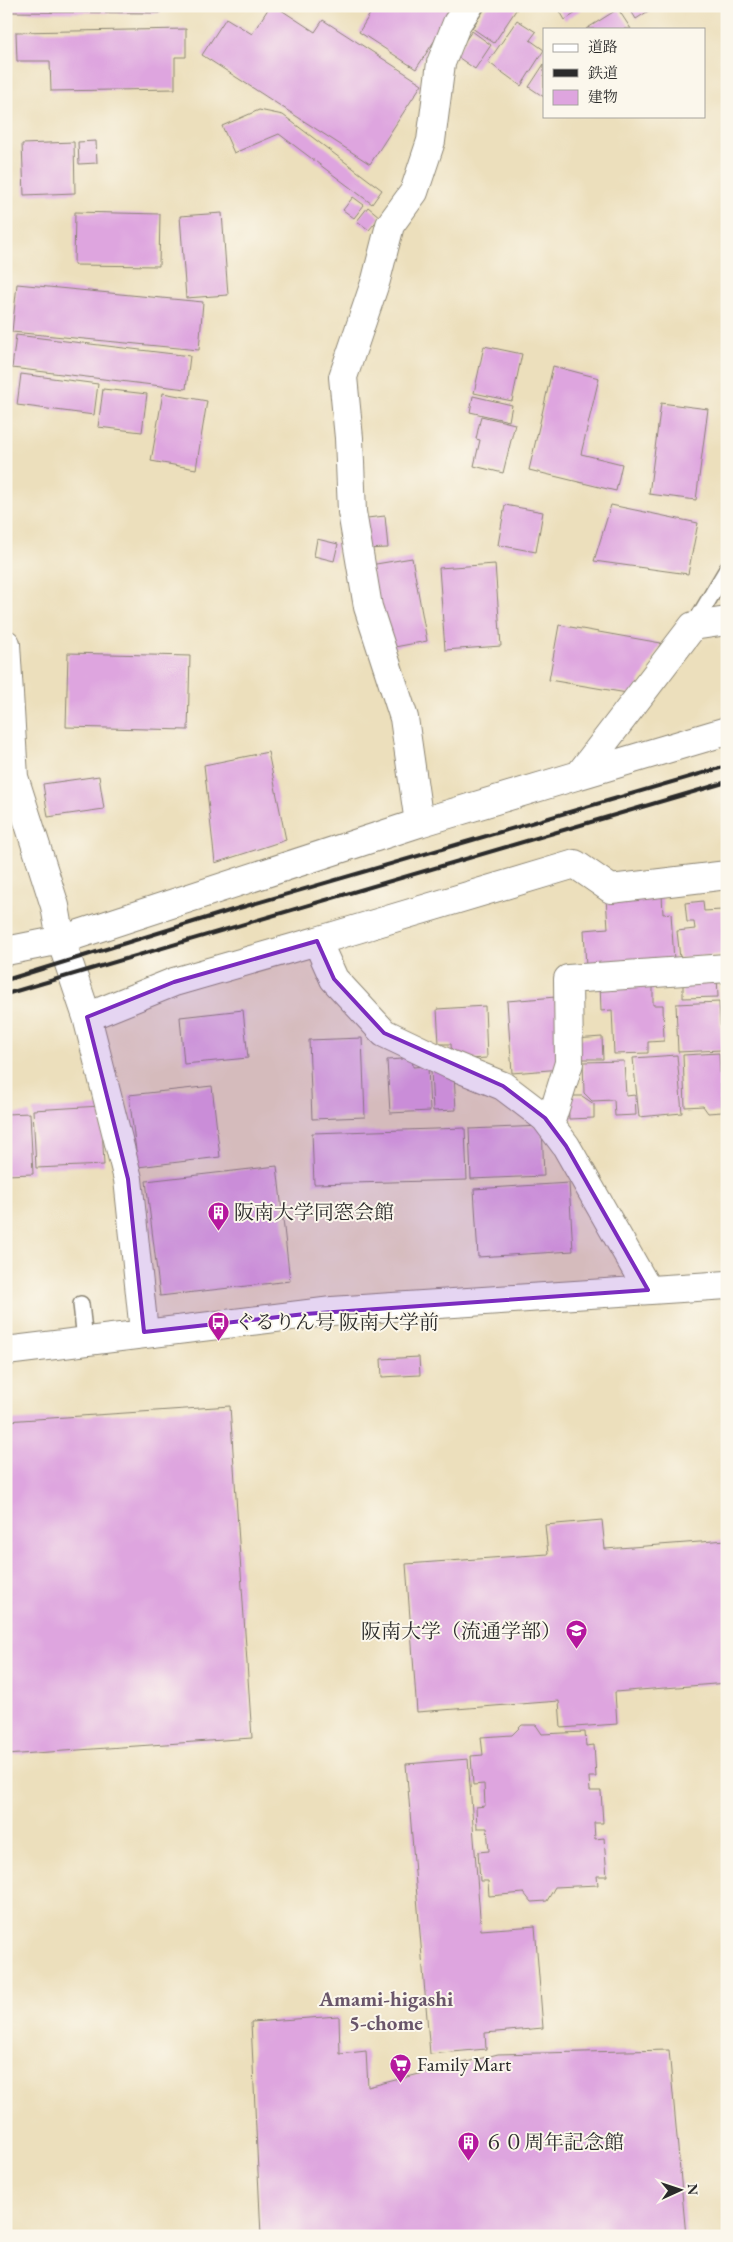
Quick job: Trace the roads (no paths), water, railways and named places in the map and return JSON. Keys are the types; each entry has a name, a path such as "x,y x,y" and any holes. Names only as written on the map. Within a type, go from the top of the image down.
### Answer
{"street":[{"path":"419,823 404,718 368,606 355,531 343,377 376,280 390,225 414,192 431,142 441,63 465,8"},
{"path":"579,775 693,626 727,621"},
{"path":"6,652 14,777 55,906 61,940 87,1017 128,1179 144,1332"},
{"path":"6,951 61,940 419,823 727,731"},
{"path":"87,1017 174,982 575,864 611,889 727,874"},
{"path":"318,941 334,979 384,1033 449,1064 503,1086 545,1118 566,1146 648,1290"},
{"path":"550,1124 569,1063 568,979 727,968"},
{"path":"6,1351 144,1332 332,1311 727,1285"}],"lane":[{"path":"693,626 727,569"},
{"path":"81,1304 86,1340"}],"railway":[{"path":"6,980 229,911 727,766"},
{"path":"6,994 727,782"}],"place":[{"name":"阪南大学同窓会館","path":"218,1231"},
{"name":"ぐるりん号 阪南大学前","path":"219,1341"},
{"name":"阪南大学（流通学部）","path":"577,1650"},
{"name":"Family Mart","path":"401,2083"},
{"name":"６０周年記念館","path":"468,2161"}],"district":[{"name":"Amami-higashi 5-chome","path":"386,2011"}]}
